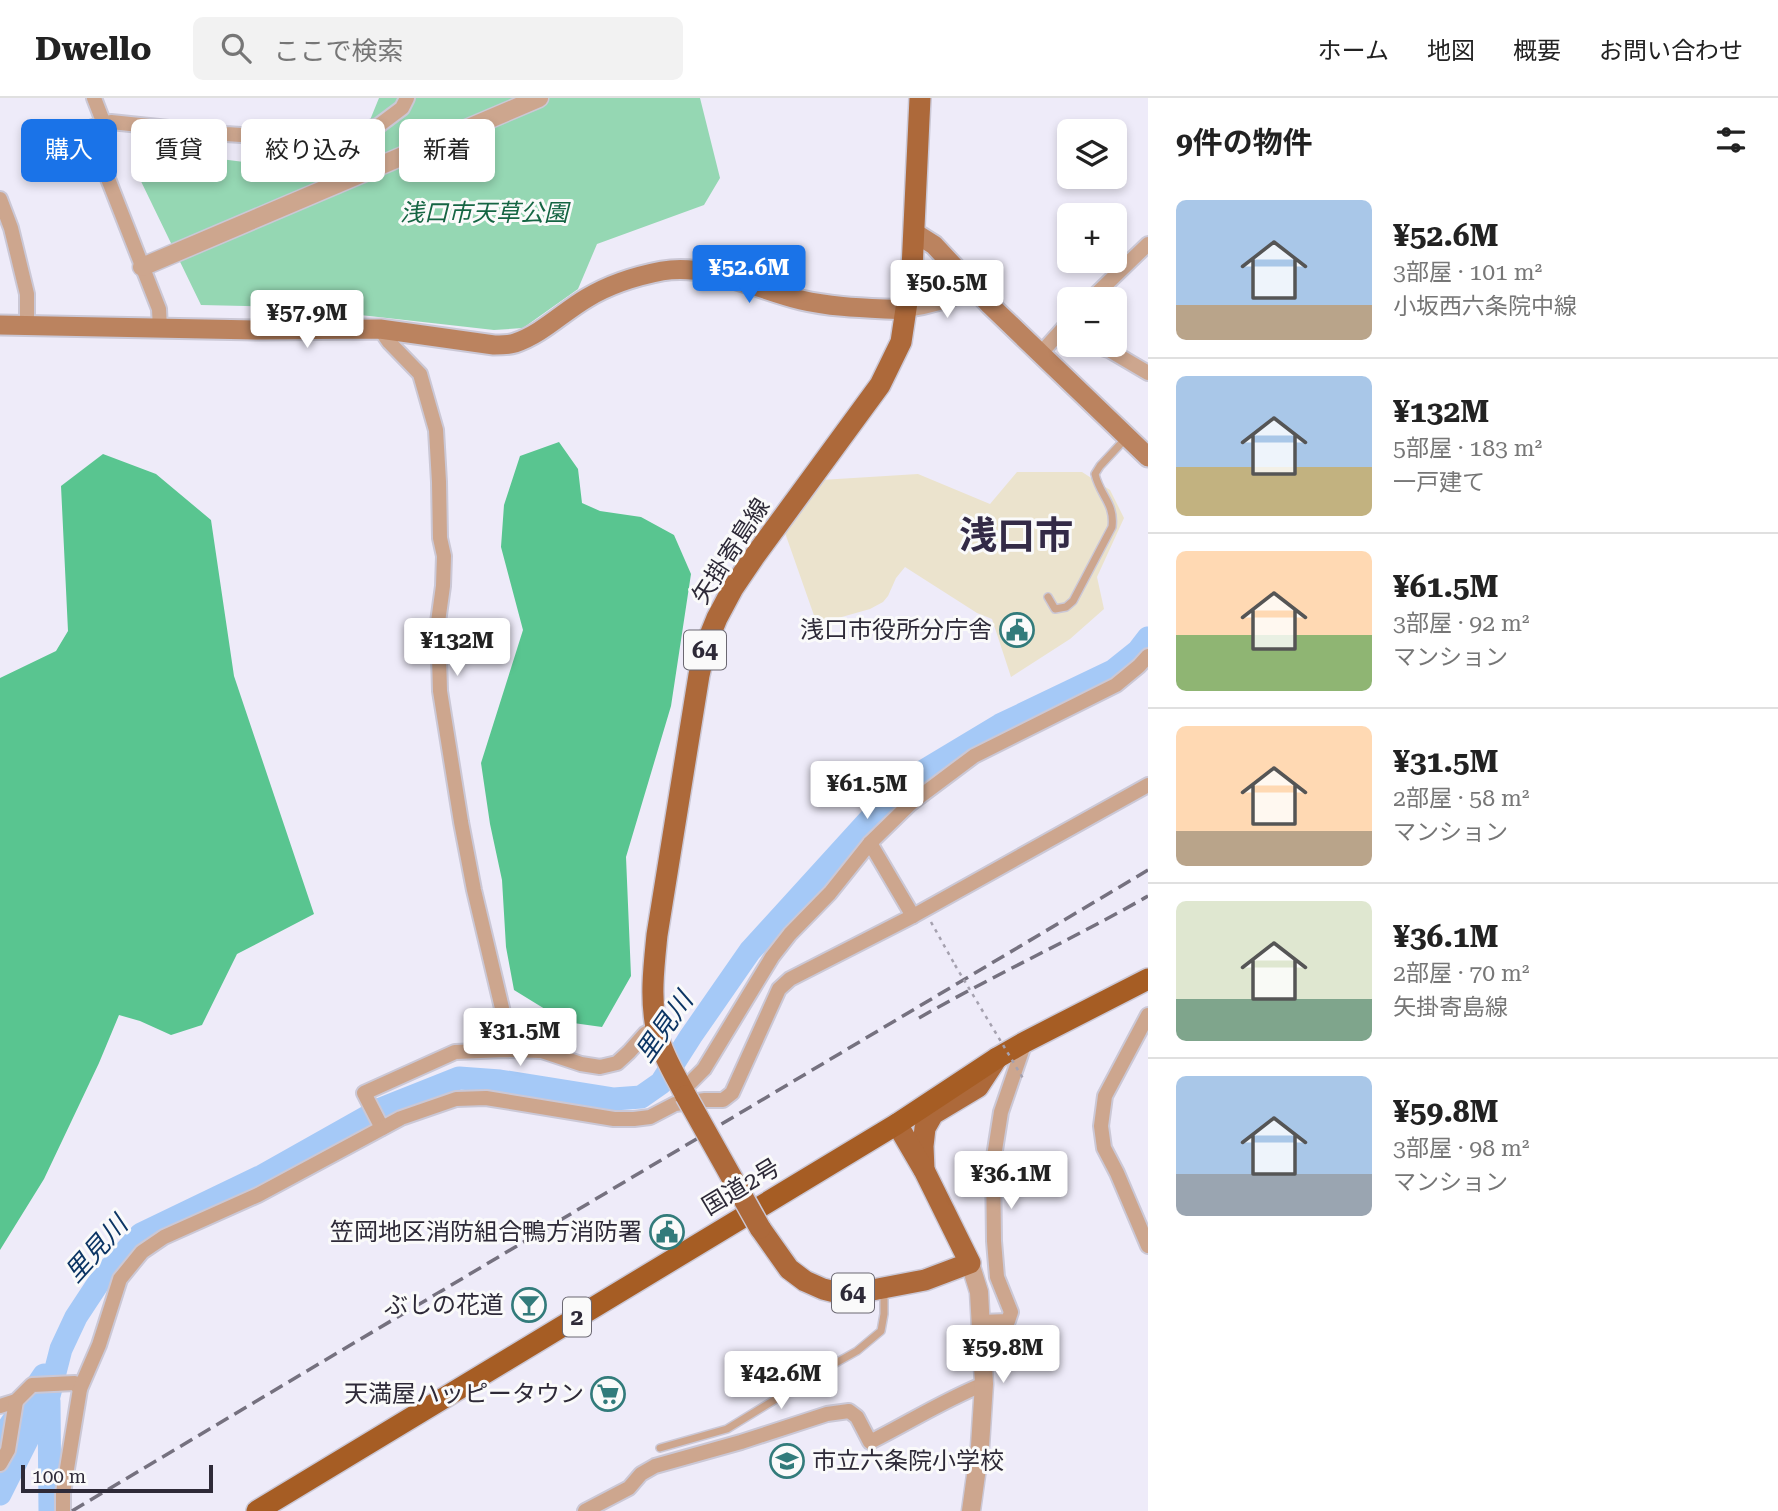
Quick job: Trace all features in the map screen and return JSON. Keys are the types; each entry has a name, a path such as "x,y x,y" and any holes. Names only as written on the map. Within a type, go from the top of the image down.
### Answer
{"highway":[{"name":"国道2号","path":"257,1511 897,1124 997,1058 1148,979"}],"main road":[{"name":"矢掛寄島線","path":"683,1089 658,1037 653,1003 653,973 657,935 706,645 733,588 880,385 901,342 915,233 920,98"},
{"path":"915,233 934,245 990,305 1148,457"},
{"path":"0,325 160,329 380,329 476,343 513,344 536,333 588,297 626,280 690,268 830,306 906,310"},
{"path":"925,1172 925,1128 933,1114 978,1087 997,1058"},
{"name":"64","path":"683,1089 760,1228 789,1269 805,1281 839,1293 862,1292 925,1280 970,1264"},
{"path":"897,1124 925,1172 970,1264"}],"street":[{"path":"94,98 102,119"},
{"path":"117,123 226,134 302,139 334,137 378,126 402,108 407,98"},
{"path":"142,267 539,98"},
{"path":"109,182 159,309 160,329"},
{"path":"0,199 12,228 27,294 27,326"},
{"path":"1103,287 1148,244"},
{"path":"906,310 929,307 975,289"},
{"path":"380,329 389,342 421,374 436,430 440,538 444,556 438,622 440,691 474,890 506,1025 505,1050"},
{"path":"1041,353 1057,341"},
{"path":"1121,357 1148,373"},
{"path":"683,1089 704,1069 790,934 870,844 910,804 974,757 1116,685 1148,656"},
{"path":"64,1511 63,1493 77,1386 99,1345 120,1279 142,1252 164,1237 258,1195 401,1118 456,1099 486,1098 614,1119 650,1117 675,1104 705,1100 723,1101 732,1093 779,989 790,979 919,913 1148,785"},
{"path":"870,844 919,913"},
{"path":"1148,1015 1105,1096 1101,1126 1104,1148 1148,1246"},
{"path":"382,1128 364,1093 455,1052 542,1051 581,1064 600,1067 617,1063 645,1034 658,1037"},
{"path":"981,1322 1008,1321 1011,1312 997,1277 993,1163 1001,1112 1025,1042"},
{"path":"970,1264 979,1292 984,1384 980,1446 971,1511"},
{"path":"585,1511 629,1488 641,1474 654,1466 827,1414 849,1411 857,1417 870,1442 934,1406 984,1384"},
{"path":"0,1406 16,1401 32,1385 77,1386"},
{"path":"0,1464 8,1450 16,1401"}],"lane":[{"path":"1048,597 1055,609 1066,607 1073,601 1112,527 1114,516 1111,506 1098,485 1096,474 1100,466 1128,437"},
{"path":"660,1448 727,1429 857,1351 881,1331 884,1288"}],"path":[{"path":"919,913 955,965 1024,1080"}],"shaded area":[{"path":"1017,472 1082,472 1110,490 1124,518 1097,577 1104,609 1070,639 1011,677 992,619 977,613 905,567 883,602 870,609 817,624 784,530 821,480 918,474 990,504"}],"green space":[{"name":"浅口市天草公園","path":"379,98 700,98 720,178 704,205 597,244 578,289 523,328 494,330 289,307 201,305 141,182 227,182 227,160 241,162 241,182 385,182 385,119 370,119"},
{"path":"559,442 578,469 582,503 600,511 641,517 674,535 691,574 671,706 626,857 631,976 602,1027 566,1022 514,990 506,947 502,880 481,763 523,630 501,547 504,505 520,456"},
{"path":"103,454 156,474 211,520 234,676 314,914 237,954 202,1025 171,1035 119,1015 44,1179 0,1250 0,678 56,651 68,631 61,486"}],"waterway":[{"name":"里見川","path":"0,1494 49,1396 61,1349 76,1317 103,1276 141,1234 262,1176 381,1109 459,1078 500,1081 614,1099 641,1097 661,1083 750,951 902,784 1000,725 1113,671 1138,651 1148,638"},
{"name":"里見川","path":"0,1440 44,1375"},
{"name":"里見川","path":"49,1402 50,1511"}],"railway":[{"path":"72,1511 1148,870"},
{"path":"919,1018 1148,896"}],"place":[{"name":"浅口市役所分庁舎","path":"1017,630"},
{"name":"笠岡地区消防組合鴨方消防署","path":"667,1232"},
{"name":"ぶしの花道","path":"529,1305"},
{"name":"天満屋ハッピータウン","path":"608,1394"},
{"name":"市立六条院小学校","path":"787,1461"}],"district":[{"name":"浅口市","path":"1016,536"}]}
